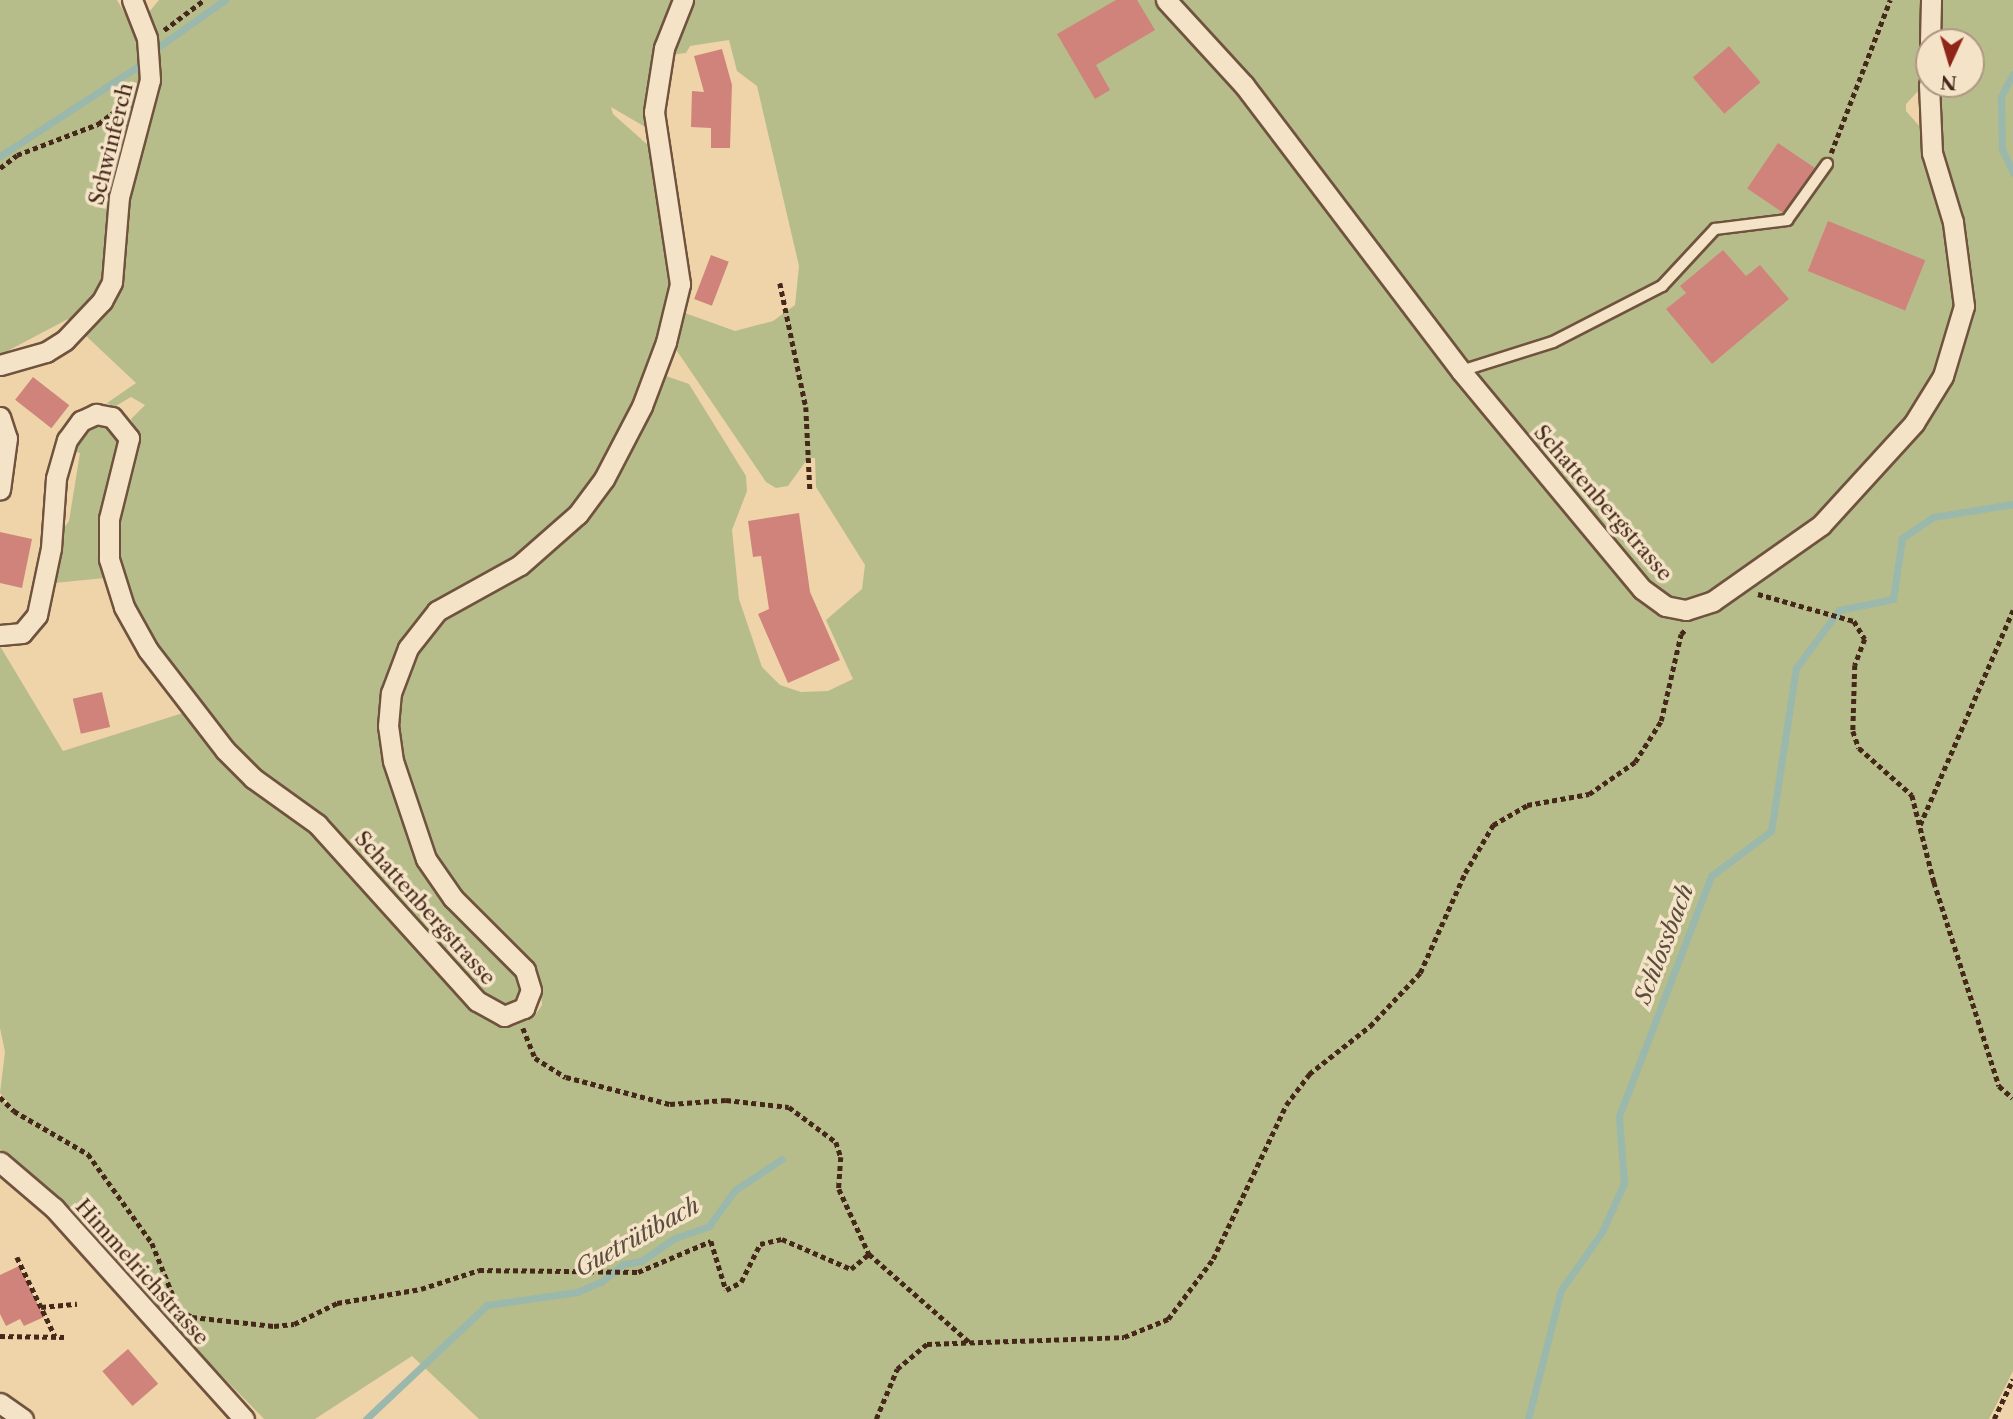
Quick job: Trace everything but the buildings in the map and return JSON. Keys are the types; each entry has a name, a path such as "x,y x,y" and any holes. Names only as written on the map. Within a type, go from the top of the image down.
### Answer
{"street":[{"name":"Schwinferch","path":"0,365 46,352 65,340 102,301 112,282 119,197 150,80 148,38 132,0"},
{"name":"Schattenbergstrasse","path":"0,635 22,633 37,615 51,548 56,478 67,440 81,421 96,414 112,417 129,438 109,519 109,559 124,607 148,650 225,750 253,778 317,824 477,1001 499,1014 518,1013 528,1004 531,990 525,970 442,886 423,851 393,761 388,726 391,693 408,648 437,611 520,565 578,514 617,457 642,406 666,342 680,284 654,112 664,48 683,0"},
{"name":"Schattenbergstrasse","path":"1166,0 1244,85 1461,371 1642,589 1665,606 1686,610"},
{"path":"1930,28 1931,0"},
{"path":"1686,610 1713,601 1821,525 1914,423 1943,376 1964,306 1953,222 1932,153 1930,98"},
{"path":"0,417 7,446 0,490"},
{"name":"Himmelrichstrasse","path":"0,1162 54,1208 244,1419"},
{"path":"0,1403 23,1419"}],"lane":[{"path":"1461,371 1553,342 1662,286 1715,229 1787,220 1827,164"}],"path":[{"path":"161,32 204,0"},
{"path":"1827,164 1890,0"},
{"path":"0,168 18,155 98,124 125,103"},
{"path":"780,283 806,407 810,489"},
{"path":"1748,592 1854,621 1866,639 1855,665 1853,731 1859,748 1912,795 1999,1086 2013,1098"},
{"path":"876,1419 897,1369 927,1344 1124,1337 1168,1319 1213,1259 1286,1105 1309,1074 1370,1026 1420,973 1465,873 1493,825 1527,805 1589,794 1634,762 1661,721 1681,634 1694,620 1686,610"},
{"path":"1920,826 2013,610"},
{"path":"518,1013 534,1058 566,1077 670,1104 726,1100 789,1107 836,1142 841,1157 839,1189 869,1254 970,1342"},
{"path":"0,1097 14,1111 88,1154 152,1243 179,1310 192,1317 274,1326 294,1324 337,1303 421,1289 479,1270 638,1272 711,1241 726,1290 741,1282 760,1244 782,1239 851,1269 869,1254"},
{"path":"17,1257 55,1336"},
{"path":"41,1307 77,1304"},
{"path":"0,1336 64,1337"},
{"path":"1994,1419 2013,1379"}],"green space":[{"path":"0,0 117,0 134,30 159,0 676,0 647,128 611,107 613,114 649,146 672,256 670,303 617,446 574,510 521,558 457,590 386,692 404,816 520,981 519,999 512,1004 487,1000 262,778 174,679 124,582 114,537 137,436 131,419 145,405 131,397 114,407 107,403 136,383 68,319 0,355"},
{"path":"689,0 1927,0 1925,28 1915,28 1915,94 1906,104 1906,111 1921,128 1954,259 1952,323 1938,376 1916,410 1805,529 1715,593 1685,602 1667,598 1655,607 1704,618 1785,557 1834,528 1928,419 1950,374 1968,291 1962,235 1940,164 1933,98 1985,98 1985,28 1937,28 1938,0 2013,0 2013,1371 1989,1419 479,1419 412,1356 315,1419 264,1419 0,1149 0,1099 10,1105 0,1093 5,1052 0,1028 0,646 63,751 186,712 243,777 319,834 473,1008 495,1023 533,1018 542,1005 540,979 533,967 449,886 426,844 396,746 401,685 423,638 439,618 462,601 539,559 586,516 613,479 658,382 666,376 689,384 746,476 747,491 732,530 739,599 762,667 780,685 801,692 828,691 853,679 826,620 862,589 865,565 816,487 815,458 808,458 788,486 776,488 766,482 677,351 685,313 735,331 773,321 795,305 799,266 757,86 737,71 729,40 690,46 686,53 670,55"},
{"path":"97,422 109,424 121,440 102,561 105,578 54,583 59,535 69,521 80,453 73,451 78,434"}],"waterway":[{"path":"154,50 225,0"},
{"path":"0,156 140,65"},
{"path":"2013,74 2001,97 2002,149 2013,173"},
{"name":"Schlossbach","path":"1528,1419 1561,1290 1602,1232 1624,1183 1619,1116 1711,876 1771,831 1796,668 1839,610 1893,599 1902,538 1933,517 2013,504"},
{"name":"Guetrütibach","path":"366,1419 487,1305 577,1292 601,1282 623,1264 641,1261 675,1238 709,1226 735,1190 782,1159"}]}
